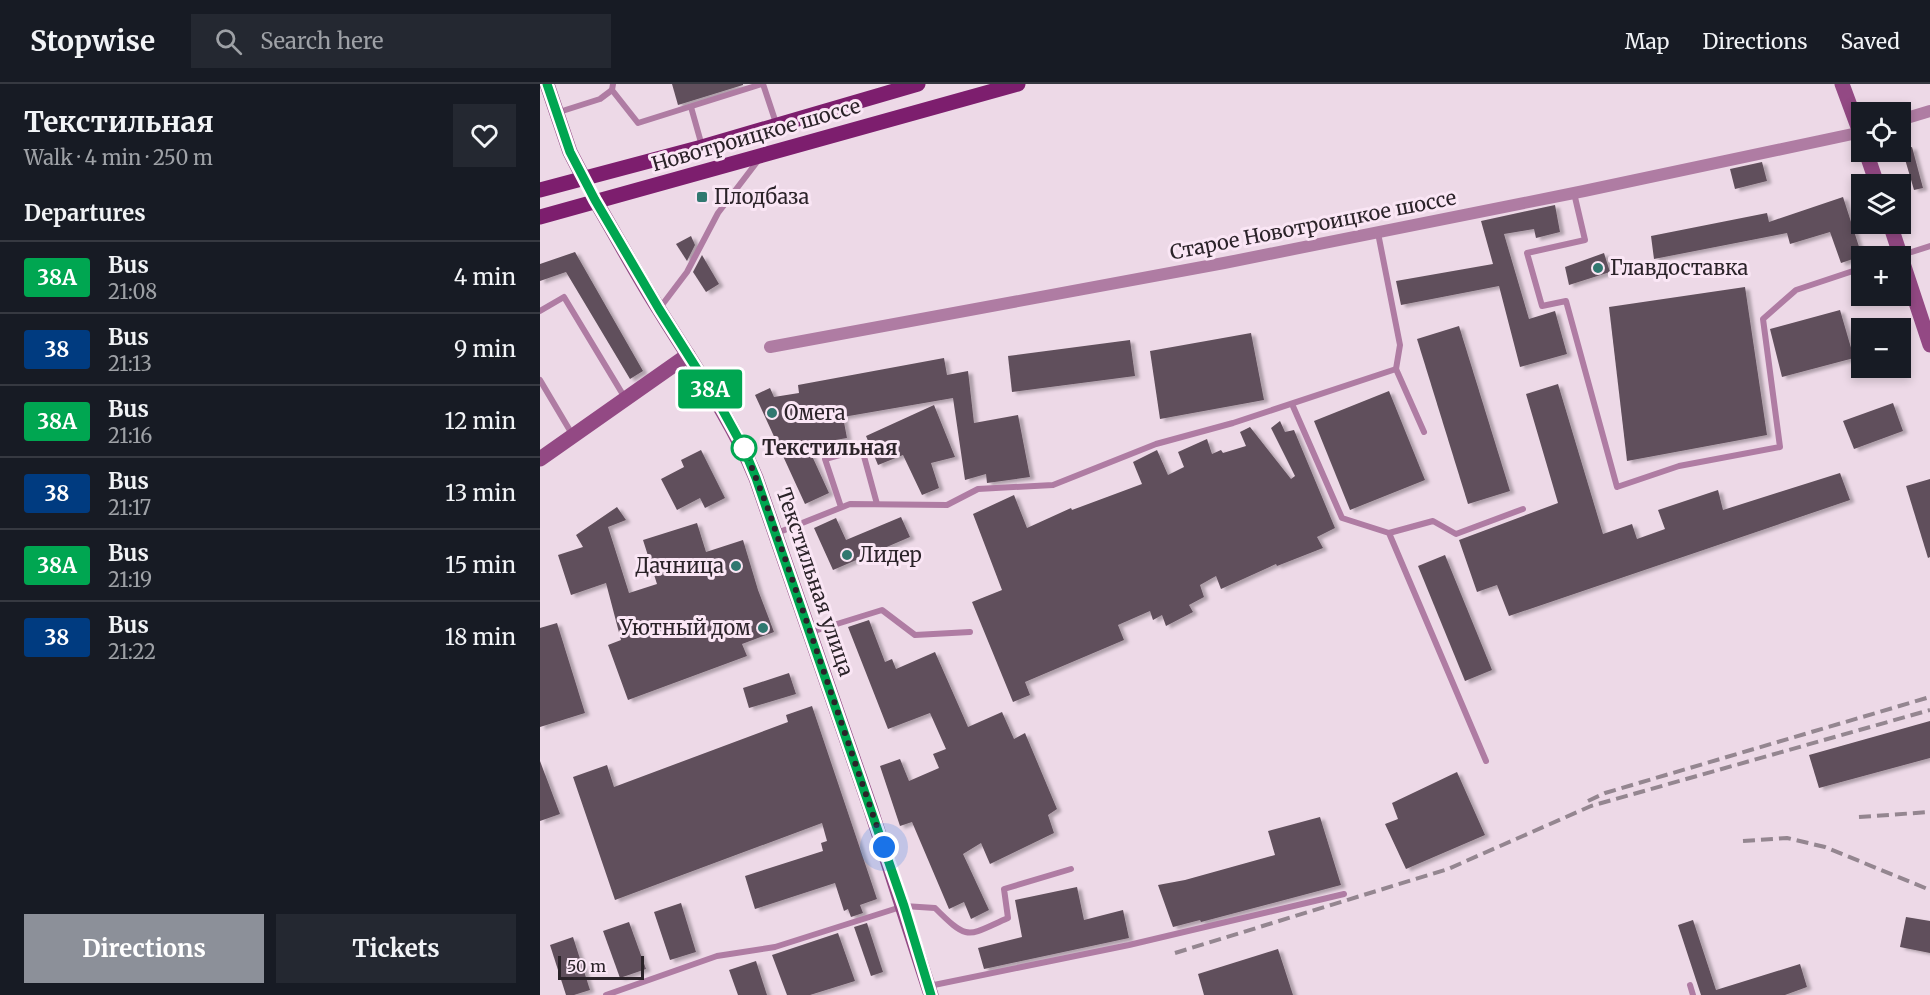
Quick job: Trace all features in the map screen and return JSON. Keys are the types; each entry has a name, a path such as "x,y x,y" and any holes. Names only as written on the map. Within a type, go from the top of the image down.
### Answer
{"main road":[{"path":"547,84 570,152 583,177"},
{"name":"Новотроицкое шоссе","path":"540,190 702,147 918,84"},
{"name":"Новотроицкое шоссе","path":"540,217 1018,84"},
{"path":"1842,84 1851,108"},
{"name":"Текстильная улица","path":"583,177 659,309 721,407 743,447 776,533 904,906 929,990"},
{"path":"1911,290 1930,345"},
{"path":"540,459 688,355"}],"street":[{"path":"1911,117 1930,111"},
{"name":"Старое Новотроицкое шоссе","path":"770,347 1213,265 1851,136"}],"lane":[{"path":"556,113 600,99 612,87 638,123 763,84 776,124"},
{"path":"691,106 702,147"},
{"path":"659,309 687,273 718,213 763,155"},
{"path":"1574,193 1586,240 1527,253 1542,306 1566,301 1617,487 1679,466 1780,447 1763,320 1796,290 1851,272"},
{"path":"1377,232 1400,345 1396,369 1424,432"},
{"path":"1911,252 1930,246"},
{"path":"540,311 564,297 625,399"},
{"path":"776,533 850,504 947,505 978,489 1053,485 1156,444 1233,423 1396,369"},
{"path":"540,380 573,436"},
{"path":"1292,404 1342,518 1389,533 1433,521 1456,534 1523,509"},
{"path":"841,507 825,459 862,449 877,504"},
{"path":"1389,533 1486,761"},
{"path":"810,632 882,610 915,635 970,632"},
{"path":"606,995 717,956 775,947 904,906 935,908 958,930 974,933 1008,918 1004,889 1071,869"},
{"path":"929,990 1344,894"},
{"path":"1690,985 1693,995"}],"building":[{"path":"672,84 743,84 743,85 678,105"},
{"path":"1911,147 1923,188 1914,190 1906,162 1911,162"},
{"path":"1762,162 1767,181 1735,189 1730,169"},
{"path":"1843,197 1851,222 1851,234 1855,234 1859,246 1851,246 1851,260 1841,263 1830,232 1790,244 1787,233 1654,259 1651,236 1767,213 1769,222"},
{"path":"1555,205 1560,232 1536,238 1534,229 1504,234 1529,319 1555,311 1567,354 1520,367 1499,286 1401,305 1396,281 1493,264 1481,221"},
{"path":"691,236 695,245 687,261 676,244"},
{"path":"575,252 643,371 630,379 566,272 540,281 540,264"},
{"path":"1604,253 1610,272 1569,285 1565,267"},
{"path":"702,255 719,284 706,292 693,272"},
{"path":"1745,287 1767,435 1627,461 1609,307"},
{"path":"1840,310 1851,348 1851,359 1782,377 1770,329"},
{"path":"1459,326 1510,491 1468,504 1417,339"},
{"path":"1251,333 1264,400 1160,419 1150,351"},
{"path":"1130,340 1135,376 1012,392 1008,356"},
{"path":"944,358 947,375 968,371 974,423 1018,415 1030,477 987,483 986,474 965,480 953,398 843,417 847,438 807,445 829,493 805,504 755,395 770,388 774,397 799,393 798,385"},
{"path":"1558,384 1603,534 1632,524 1637,539 1665,529 1658,510 1718,490 1723,510 1840,473 1850,500 1509,616 1497,585 1477,592 1459,540 1558,503 1526,394"},
{"path":"1389,391 1425,480 1350,510 1314,421"},
{"path":"1893,403 1903,431 1854,449 1843,421"},
{"path":"934,405 955,457 931,463 939,488 922,495 903,455 878,465 866,436"},
{"path":"1280,421 1285,432 1294,430 1335,528 1317,537 1323,548 1277,566 1276,564 1221,589 1216,576 1200,585 1204,597 1189,605 1193,612 1166,626 1162,615 1153,620 1150,611 1118,625 1124,640 1025,682 1030,695 1013,702 972,602 1002,590 973,514 1014,495 1027,528 1071,508 1072,510 1142,484 1133,462 1157,450 1168,475 1184,467 1178,452 1207,439 1212,454 1221,450 1223,453 1246,446 1240,432 1250,427 1291,479 1295,476 1271,428"},
{"path":"701,450 725,498 705,508 700,498 677,510 661,479 684,467 681,460"},
{"path":"1930,479 1930,557 1928,558 1906,486"},
{"path":"617,507 626,520 608,527 629,593 657,584 643,540 697,523 706,552 743,540 774,632 742,644 747,656 628,700 608,645 621,640 606,583 571,595 558,555 583,547 576,535"},
{"name":"Лидер","path":"901,517 910,537 833,570 814,528 836,518 846,540"},
{"path":"1445,555 1492,670 1465,681 1418,566"},
{"path":"869,620 885,662 892,659 896,669 935,652 968,727 1002,712 1014,739 1025,733 1057,809 1048,815 1054,833 990,864 981,843 963,854 989,910 971,919 964,902 949,909 912,822 900,826 880,766 900,759 909,781 939,768 933,754 946,749 930,713 888,729 848,627"},
{"path":"557,623 585,713 540,727 540,628"},
{"path":"789,673 796,694 749,708 743,688"},
{"path":"812,706 877,899 860,905 863,913 851,917 848,909 844,911 835,883 755,909 745,876 823,851 821,843 827,841 822,823 615,900 573,777 607,765 614,787 788,722 786,715"},
{"path":"1930,721 1930,758 1819,788 1809,755"},
{"path":"540,761 560,814 540,821"},
{"path":"1457,772 1485,835 1406,869 1385,824 1398,819 1392,803"},
{"path":"1320,817 1341,885 1201,922 1200,920 1173,927 1158,885 1185,880 1275,855 1268,831"},
{"path":"1077,887 1084,920 1123,910 1129,938 984,969 978,948 1022,937 1015,900"},
{"path":"681,903 696,952 670,960 654,912"},
{"path":"1906,917 1930,921 1930,953 1900,947"},
{"path":"1693,920 1716,990 1800,964 1807,987 1785,995 1701,995 1678,925"},
{"path":"629,922 646,969 620,978 603,931"},
{"path":"867,923 883,972 871,976 854,927"},
{"path":"838,933 855,981 810,995 787,995 772,955"},
{"path":"573,937 590,990 566,995 550,945"},
{"path":"1278,949 1293,995 1204,995 1198,974"},
{"path":"756,961 767,995 738,995 729,970"}],"railway":[{"path":"1588,801 1605,793 1930,697"},
{"path":"1175,953 1448,869 1591,806 1930,710"},
{"path":"1859,817 1930,812"},
{"path":"1743,841 1787,838 1825,847 1930,890"}],"bus line":[{"name":"38А","path":"547,84 570,152 595,200 743,447 756,478 904,906 931,995"}],"place":[{"name":"Плодбаза","path":"702,197"},
{"name":"Главдоставка","path":"1598,268"},
{"name":"Омега","path":"772,413"},
{"name":"Текстильная","path":"744,448"},
{"name":"Лидер","path":"847,555"},
{"name":"Дачница","path":"736,566"},
{"name":"Уютный дом","path":"763,628"}],"route":[{"path":"744,448 767,506 884,847"}]}
